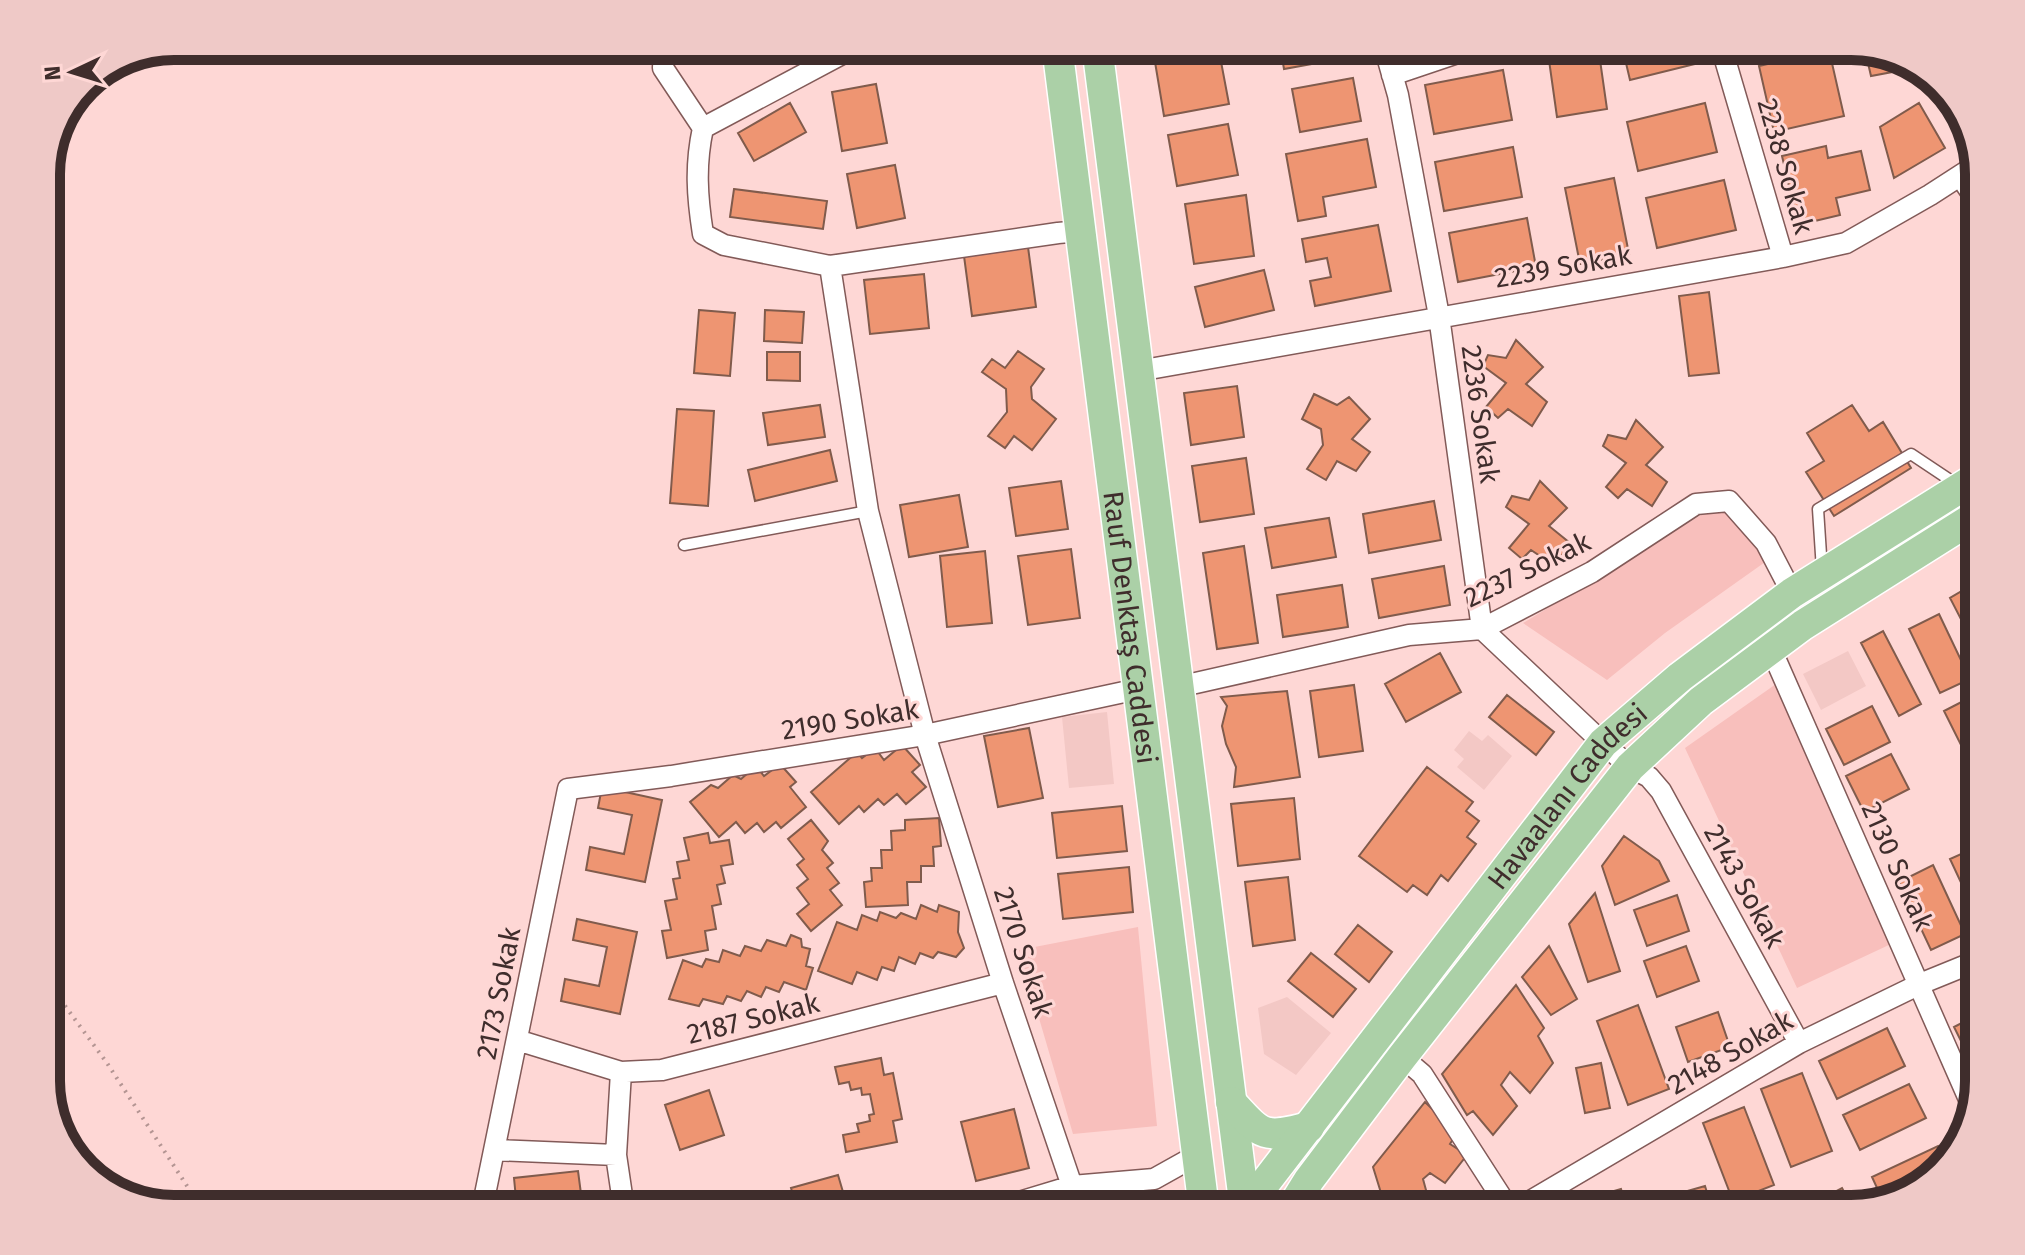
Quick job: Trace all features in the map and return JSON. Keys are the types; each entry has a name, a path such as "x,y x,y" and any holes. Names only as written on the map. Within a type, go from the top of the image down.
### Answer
{"main road":[{"name":"Rauf Denktaş Caddesi","path":"1059,60 1202,1195"},
{"name":"Rauf Denktaş Caddesi","path":"1099,60 1243,1195"},
{"name":"Havaalanı Caddesi","path":"1256,1195 1603,743 1680,677 1792,593 1965,485"},
{"name":"Havaalanı Caddesi","path":"1304,1195 1402,1057 1630,767 1701,701 1771,649 1835,604 1965,523"},
{"path":"1231,1102 1265,1133 1284,1134 1309,1127"}],"street":[{"path":"663,60 663,68 703,128 697,153 697,194 703,234 724,245 830,266 1080,231"},
{"path":"703,128 831,60"},
{"name":"2236 Sokak","path":"1388,60 1398,95 1439,316 1482,629"},
{"path":"1392,75 1436,60"},
{"name":"2238 Sokak","path":"1725,60 1783,257"},
{"name":"2239 Sokak","path":"1138,371 1783,257 1846,243 1965,173"},
{"path":"1960,176 1965,183"},
{"name":"2170 Sokak","path":"830,266 868,511 925,735 1003,983 1072,1186"},
{"name":"2237 Sokak","path":"1178,687 1409,635 1482,629 1592,572 1696,504 1729,501 1766,543 1792,593"},
{"name":"2130 Sokak","path":"1756,619 1965,1088"},
{"path":"1482,629 1603,743"},
{"name":"2190 Sokak","path":"568,789 671,776 925,735 1138,689"},
{"name":"2143 Sokak","path":"1603,743 1630,767 1649,777 1661,791 1799,1043"},
{"name":"2173 Sokak","path":"485,1195 568,789"},
{"name":"2148 Sokak","path":"1541,1195 1799,1043 1920,984 1965,966"},
{"name":"2187 Sokak","path":"517,1040 621,1072 662,1070 1003,983"},
{"path":"1402,1057 1422,1074 1500,1195"},
{"path":"621,1072 616,1155 622,1195"},
{"path":"495,1150 616,1155"},
{"path":"1042,1195 1072,1186 1154,1179 1197,1155"}],"lane":[{"path":"1822,575 1818,509 1911,454 1965,480"},
{"path":"684,545 868,511"}],"path":[{"path":"60,999 107,1063 193,1195"}],"shaded area":[{"path":"1711,509 1729,510 1768,560 1665,633 1607,680 1523,623"},
{"path":"1848,651 1866,686 1821,710 1803,674"},
{"path":"1776,684 1891,944 1797,988 1685,748"},
{"path":"1107,712 1114,784 1069,788 1062,717"},
{"path":"1469,731 1482,741 1488,735 1512,756 1484,790 1457,767 1464,759 1454,750"},
{"path":"1138,927 1157,1126 1073,1134 1019,950"},
{"path":"1287,997 1331,1033 1296,1075 1264,1054 1258,1008"}],"building":[{"path":"1221,60 1229,104 1164,116 1155,62"},
{"path":"1282,60 1334,60 1284,69"},
{"path":"1549,60 1600,60 1607,109 1557,117"},
{"path":"1625,60 1707,60 1707,61 1630,80"},
{"path":"1785,60 1831,60 1844,116 1774,132 1759,66"},
{"path":"1868,61 1899,71 1871,76"},
{"path":"1503,70 1512,120 1434,134 1425,85"},
{"path":"1353,78 1361,121 1300,132 1292,89"},
{"path":"876,84 887,143 842,151 832,92"},
{"path":"1935,97 1950,117 1958,135"},
{"path":"790,103 806,132 754,161 738,133"},
{"path":"1705,103 1717,152 1638,171 1627,122"},
{"path":"1919,103 1945,148 1894,178 1880,127"},
{"path":"1228,124 1238,175 1177,186 1168,135"},
{"path":"1367,139 1376,187 1323,197 1326,216 1298,221 1286,154"},
{"path":"1826,146 1828,158 1861,151 1870,190 1836,198 1840,215 1798,225 1782,156"},
{"path":"1513,147 1522,197 1444,211 1435,162"},
{"path":"895,165 905,218 857,228 847,174"},
{"path":"1614,178 1629,254 1580,264 1565,188"},
{"path":"1724,180 1736,230 1657,248 1646,198"},
{"path":"734,189 827,201 823,229 730,217"},
{"path":"1246,195 1254,256 1194,264 1185,204"},
{"path":"1527,218 1536,267 1458,282 1449,233"},
{"path":"1378,225 1391,291 1315,306 1310,281 1331,277 1327,258 1306,262 1302,239"},
{"path":"1028,247 1036,307 972,316 964,256"},
{"path":"1264,270 1274,310 1205,327 1195,287"},
{"path":"924,274 929,328 870,334 864,280"},
{"path":"1709,292 1719,373 1689,376 1679,296"},
{"path":"699,310 735,313 730,376 694,373"},
{"path":"765,310 804,312 802,343 764,341"},
{"path":"1516,340 1543,367 1526,384 1547,402 1532,426 1508,409 1498,418 1486,407 1506,383 1483,366 1488,355 1506,358"},
{"path":"1018,351 1044,369 1031,387 1032,399 1056,419 1032,450 1014,436 1005,448 988,436 1007,412 1006,389 982,372 992,359 1005,368"},
{"path":"767,352 800,352 800,381 767,380"},
{"path":"1237,386 1244,437 1191,445 1184,393"},
{"path":"1314,394 1337,405 1349,397 1370,419 1352,439 1370,452 1356,471 1337,461 1326,480 1307,469 1323,445 1321,429 1302,419"},
{"path":"820,405 825,437 768,445 763,413"},
{"path":"1852,405 1869,431 1883,422 1911,468 1834,516 1806,472 1824,461 1807,433"},
{"path":"677,409 714,411 708,506 670,503"},
{"path":"1636,420 1663,447 1646,465 1667,482 1652,506 1627,489 1618,498 1606,487 1626,463 1603,446 1608,435 1626,439"},
{"path":"830,450 837,481 755,501 748,470"},
{"path":"1246,458 1254,514 1200,522 1192,466"},
{"path":"1061,481 1068,529 1016,536 1009,488"},
{"path":"1540,481 1567,508 1549,526 1570,543 1555,566 1531,550 1522,559 1509,548 1529,524 1506,507 1512,496 1529,500"},
{"path":"959,495 968,547 909,557 900,505"},
{"path":"1434,501 1441,540 1369,553 1363,514"},
{"path":"1329,518 1336,557 1272,568 1265,528"},
{"path":"1244,546 1258,643 1217,649 1203,553"},
{"path":"1071,549 1080,618 1028,625 1018,556"},
{"path":"985,551 992,623 947,627 940,556"},
{"path":"1444,566 1450,605 1379,618 1372,579"},
{"path":"1342,585 1348,627 1283,637 1277,595"},
{"path":"1965,589 1965,627 1950,598"},
{"path":"1939,614 1965,669 1965,681 1940,693 1909,629"},
{"path":"1883,631 1921,704 1899,716 1861,643"},
{"path":"1440,653 1461,692 1406,722 1385,684"},
{"path":"1354,685 1363,751 1319,757 1310,691"},
{"path":"1287,691 1300,777 1234,787 1236,767 1222,726 1227,706 1221,697"},
{"path":"1507,695 1554,732 1536,755 1489,717"},
{"path":"1965,700 1965,745 1962,747 1944,711"},
{"path":"1872,706 1890,742 1844,765 1826,729"},
{"path":"1029,728 1043,798 998,807 984,736"},
{"path":"902,745 920,765 912,772 926,787 906,804 897,794 884,805 878,799 864,812 859,806 839,824 811,792 857,752 862,758 875,748 884,760"},
{"path":"1891,754 1909,789 1864,812 1846,776"},
{"path":"780,764 796,782 790,787 806,807 781,828 776,822 764,832 757,823 745,833 736,822 719,837 690,802 711,785 718,788 733,775 741,779 756,766 764,776"},
{"path":"1427,767 1473,802 1466,811 1479,821 1467,837 1476,844 1448,881 1441,875 1427,895 1413,885 1407,892 1359,856"},
{"path":"602,787 662,800 645,882 586,870 590,847 624,854 632,815 598,808"},
{"path":"1294,798 1300,859 1238,866 1231,804"},
{"path":"1122,806 1127,851 1057,858 1052,813"},
{"path":"939,818 941,846 933,847 934,866 921,866 921,882 907,882 908,905 866,907 864,882 872,881 871,868 882,868 881,850 892,850 891,831 905,830 905,820"},
{"path":"811,820 828,841 822,850 833,863 827,868 839,883 830,890 842,905 811,931 797,914 809,904 797,888 808,879 797,865 804,859 788,839"},
{"path":"708,833 710,843 729,840 733,864 721,866 725,883 717,885 721,904 712,906 716,929 705,931 708,950 667,958 662,931 671,930 665,901 677,899 673,879 680,878 677,862 689,860 684,838"},
{"path":"1624,836 1659,861 1669,881 1615,905 1602,866"},
{"path":"1965,852 1965,891 1950,859"},
{"path":"1933,865 1965,934 1931,950 1899,882"},
{"path":"1129,867 1133,912 1063,919 1058,874"},
{"path":"1288,877 1295,940 1253,946 1245,882"},
{"path":"1595,893 1620,971 1588,982 1569,924"},
{"path":"1677,895 1689,931 1647,946 1634,910"},
{"path":"921,905 937,912 939,905 959,912 958,932 964,948 956,957 938,952 933,958 920,953 915,964 899,957 894,971 882,967 877,980 857,972 852,984 818,971 837,922 857,930 862,915 877,921 880,912 896,918 901,913 916,919"},
{"path":"577,919 637,932 620,1014 561,1001 565,979 599,986 607,947 573,940"},
{"path":"1358,925 1392,952 1369,982 1335,954"},
{"path":"791,935 801,939 802,947 810,949 806,966 813,968 806,990 784,982 779,992 766,987 761,997 747,991 741,1001 727,996 723,1004 703,999 699,1006 669,999 683,960 702,967 706,959 719,962 723,950 740,956 745,946 761,951 767,940 786,946"},
{"path":"1549,946 1577,999 1551,1015 1522,977"},
{"path":"1686,946 1699,981 1657,997 1644,961"},
{"path":"1311,953 1356,989 1333,1017 1288,981"},
{"path":"1516,985 1544,1028 1538,1036 1553,1063 1530,1093 1510,1072 1501,1085 1517,1106 1493,1135 1473,1111 1467,1115 1442,1074"},
{"path":"1638,1005 1669,1089 1628,1105 1597,1021"},
{"path":"1718,1012 1730,1047 1688,1062 1676,1027"},
{"path":"1965,1021 1965,1049 1954,1027"},
{"path":"1887,1028 1905,1066 1837,1099 1819,1061"},
{"path":"881,1058 884,1075 893,1073 902,1119 893,1121 897,1142 846,1152 843,1135 859,1132 857,1124 870,1121 869,1115 874,1114 870,1094 862,1095 861,1088 851,1090 849,1082 839,1084 835,1067"},
{"path":"1601,1063 1610,1108 1585,1113 1576,1068"},
{"path":"1802,1073 1832,1151 1791,1167 1761,1089"},
{"path":"1909,1084 1926,1118 1860,1150 1843,1115"},
{"path":"709,1090 724,1135 680,1150 665,1105"},
{"path":"1425,1102 1457,1133 1450,1144 1467,1155 1445,1183 1430,1173 1423,1179 1427,1195 1382,1195 1373,1167"},
{"path":"1744,1107 1774,1185 1748,1195 1731,1195 1703,1123"},
{"path":"1014,1109 1029,1168 976,1181 961,1122"},
{"path":"1938,1146 1941,1152 1921,1172 1895,1186 1879,1191 1872,1177"},
{"path":"578,1171 581,1195 516,1195 514,1178"},
{"path":"838,1175 844,1195 793,1195 791,1188"},
{"path":"1705,1186 1708,1195 1674,1195"},
{"path":"1842,1188 1846,1195 1829,1195"},
{"path":"1621,1189 1623,1195 1600,1195"}]}
